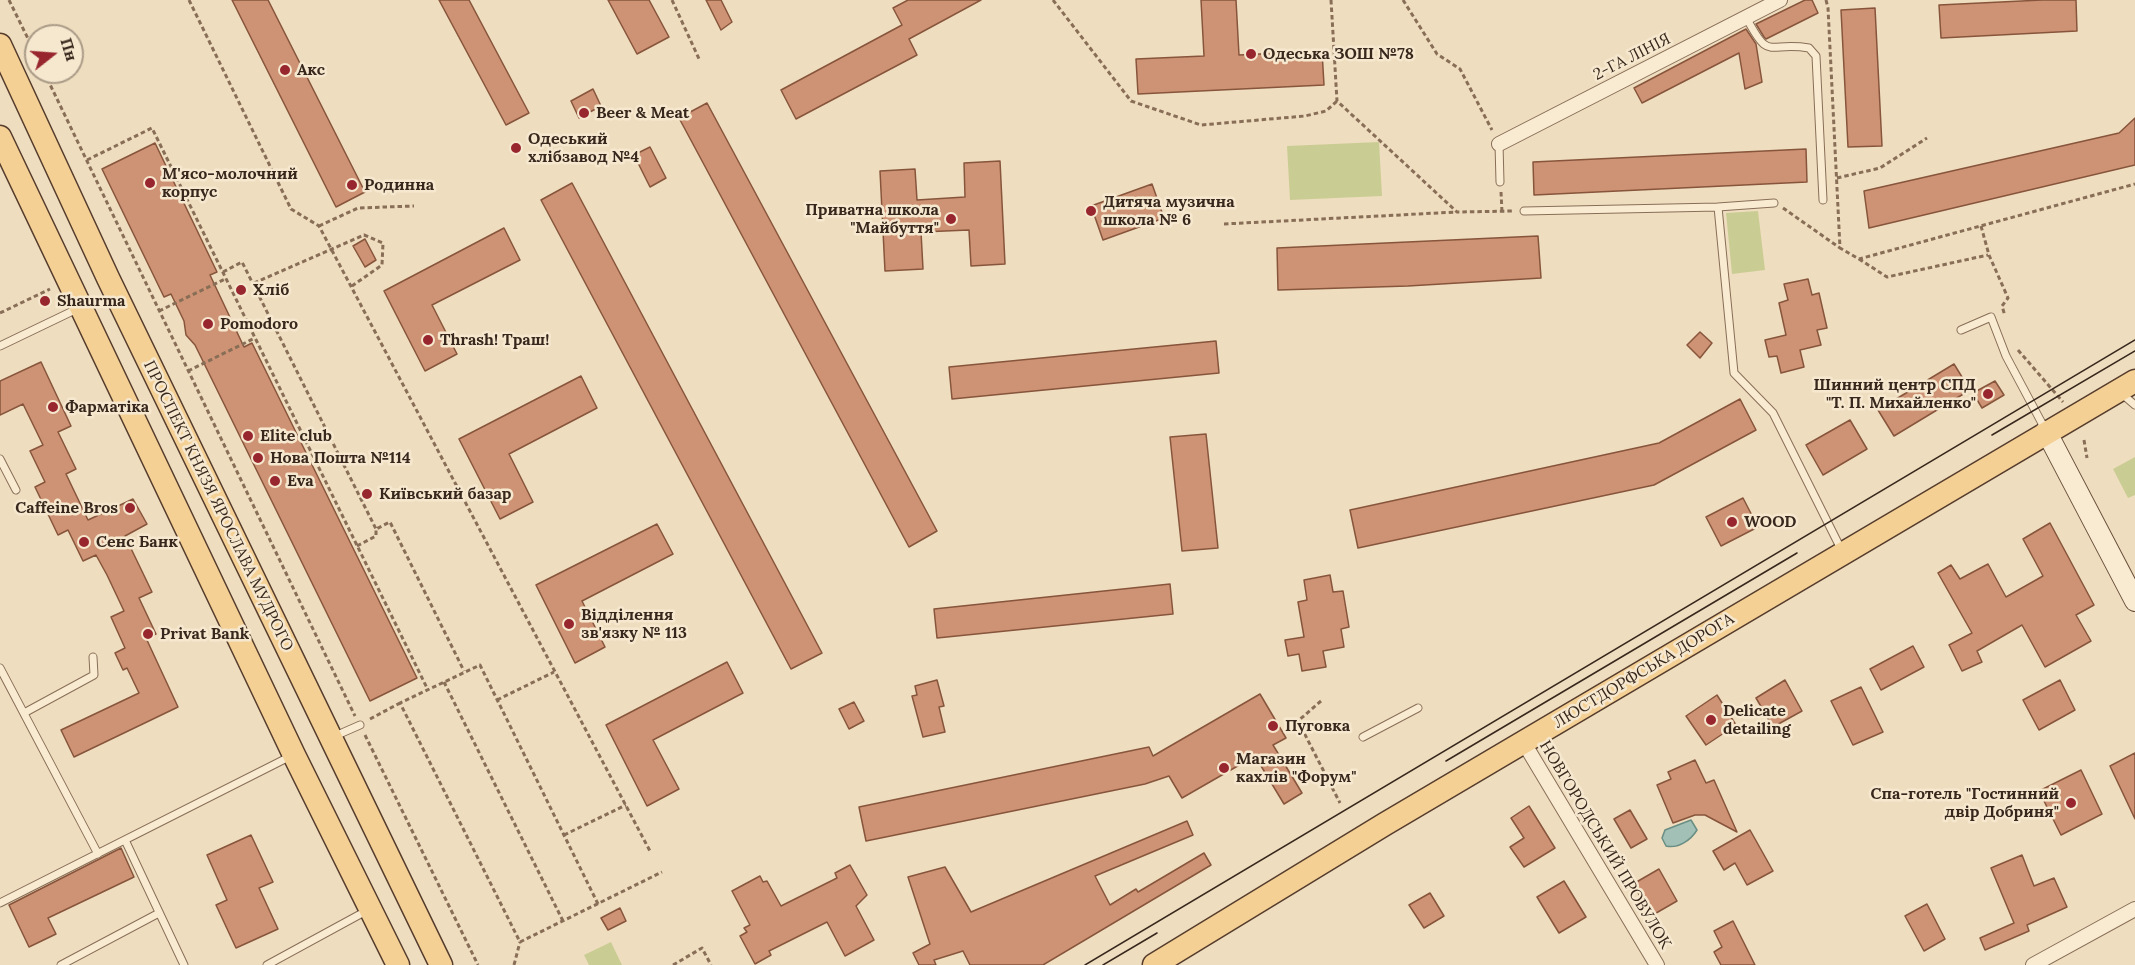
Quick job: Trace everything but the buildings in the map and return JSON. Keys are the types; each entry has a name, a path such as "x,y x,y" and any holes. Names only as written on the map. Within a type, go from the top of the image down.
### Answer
{"main road":[{"name":"ПРОСПЕКТ КНЯЗЯ ЯРОСЛАВА МУДРОГО","path":"0,45 108,278 441,965"},
{"path":"0,137 294,755 398,965"},
{"name":"ЛЮСТДОРФСЬКА ДОРОГА","path":"1154,965 2046,431 2130,392"}],"street":[{"name":"2-ГА ЛІНІЯ","path":"1499,144 1780,0"},
{"path":"2046,431 2135,601"},
{"name":"НОВГОРОДСЬКИЙ ПРОВУЛОК","path":"1524,743 1658,965"},
{"path":"2033,965 2135,909"}],"lane":[{"path":"1746,17 1765,47 1809,48 1816,56 1823,200"},
{"path":"1499,144 1500,182"},
{"path":"1524,211 1718,207 1774,202"},
{"path":"1718,207 1734,373 1773,413 1843,552"},
{"path":"0,346 82,307"},
{"path":"1961,330 1991,317 2006,356 2046,431"},
{"path":"0,459 16,490"},
{"path":"24,713 94,675 93,657"},
{"path":"0,668 98,854"},
{"path":"1363,737 1418,708"},
{"path":"330,739 360,725"},
{"path":"0,903 294,755"},
{"path":"125,840 184,965"},
{"path":"267,965 370,909"},
{"path":"61,965 159,913"}],"path":[{"path":"9,0 24,31"},
{"path":"189,0 291,208 319,226 332,249 651,853"},
{"path":"672,0 700,61"},
{"path":"1053,0 1131,101 1201,125 1305,116 1326,111 1337,101"},
{"path":"1331,0 1337,101 1457,212"},
{"path":"1403,0 1437,54 1460,69 1499,144"},
{"path":"1826,0 1840,248"},
{"path":"50,84 478,965"},
{"path":"87,160 152,128 428,690"},
{"path":"1837,178 1880,168 1927,138"},
{"path":"1500,182 1502,212"},
{"path":"1859,259 2135,184"},
{"path":"1774,202 1840,248 1887,277 1989,255"},
{"path":"319,226 358,207 414,206"},
{"path":"1224,224 1457,212 1524,211"},
{"path":"1981,226 1989,255 2008,298 2002,306 2006,317"},
{"path":"253,284 364,235 382,243 382,265 352,286"},
{"path":"223,272 243,262 376,529 376,536 357,546"},
{"path":"159,310 226,278"},
{"path":"0,313 68,279"},
{"path":"188,371 255,338"},
{"path":"2017,350 2064,403"},
{"path":"2084,440 2086,458"},
{"path":"376,529 390,522 464,672"},
{"path":"360,725 480,665 598,904"},
{"path":"497,700 554,672"},
{"path":"444,682 563,921"},
{"path":"1321,701 1298,721 1340,803"},
{"path":"400,703 520,942 513,965"},
{"path":"564,835 626,805"},
{"path":"520,942 662,872"},
{"path":"673,965 702,948 711,965"}],"green space":[{"path":"1379,142 1382,196 1290,200 1287,146"},
{"path":"1758,211 1765,270 1732,274 1726,213"},
{"path":"2135,457 2135,495 2128,498 2113,469"},
{"path":"611,942 622,965 589,965 584,955"}],"water":[{"path":"1691,820 1697,830 1691,837 1680,845 1666,846 1662,838 1665,830"}],"tram line":[{"path":"1085,965 2135,340"},
{"path":"1992,435 2135,351"},
{"path":"1446,761 1797,553"},
{"path":"1103,965 1157,933"}],"place":[{"name":"Одеська ЗОШ №78","path":"1251,54"},
{"name":"Акс","path":"285,70"},
{"name":"Beer & Meat","path":"584,113"},
{"name":"Одеський хлібзавод №4","path":"516,148"},
{"name":"М'ясо-молочний корпус","path":"150,183"},
{"name":"Родинна","path":"352,185"},
{"name":"Дитяча музична школа № 6","path":"1091,211"},
{"name":"Приватна школа \"Майбуття\"","path":"951,219"},
{"name":"Хліб","path":"241,290"},
{"name":"Shaurma","path":"45,301"},
{"name":"Pomodoro","path":"208,324"},
{"name":"Thrash! Траш!","path":"428,340"},
{"name":"Шинний центр СПД \"Т. П. Михайленко\"","path":"1988,394"},
{"name":"Фарматіка","path":"53,407"},
{"name":"Elite club","path":"248,436"},
{"name":"Нова Пошта №114","path":"258,458"},
{"name":"Eva","path":"275,481"},
{"name":"Київський базар","path":"367,494"},
{"name":"Caffeine Bros","path":"130,508"},
{"name":"WOOD","path":"1732,522"},
{"name":"Сенс Банк","path":"84,542"},
{"name":"Відділення зв'язку № 113","path":"569,624"},
{"name":"Privat Bank","path":"148,634"},
{"name":"Delicate detailing","path":"1711,720"},
{"name":"Пуговка","path":"1273,726"},
{"name":"Магазин кахлів \"Форум\"","path":"1224,768"},
{"name":"Спа-готель \"Гостинний двір Добриня\"","path":"2071,803"}]}
